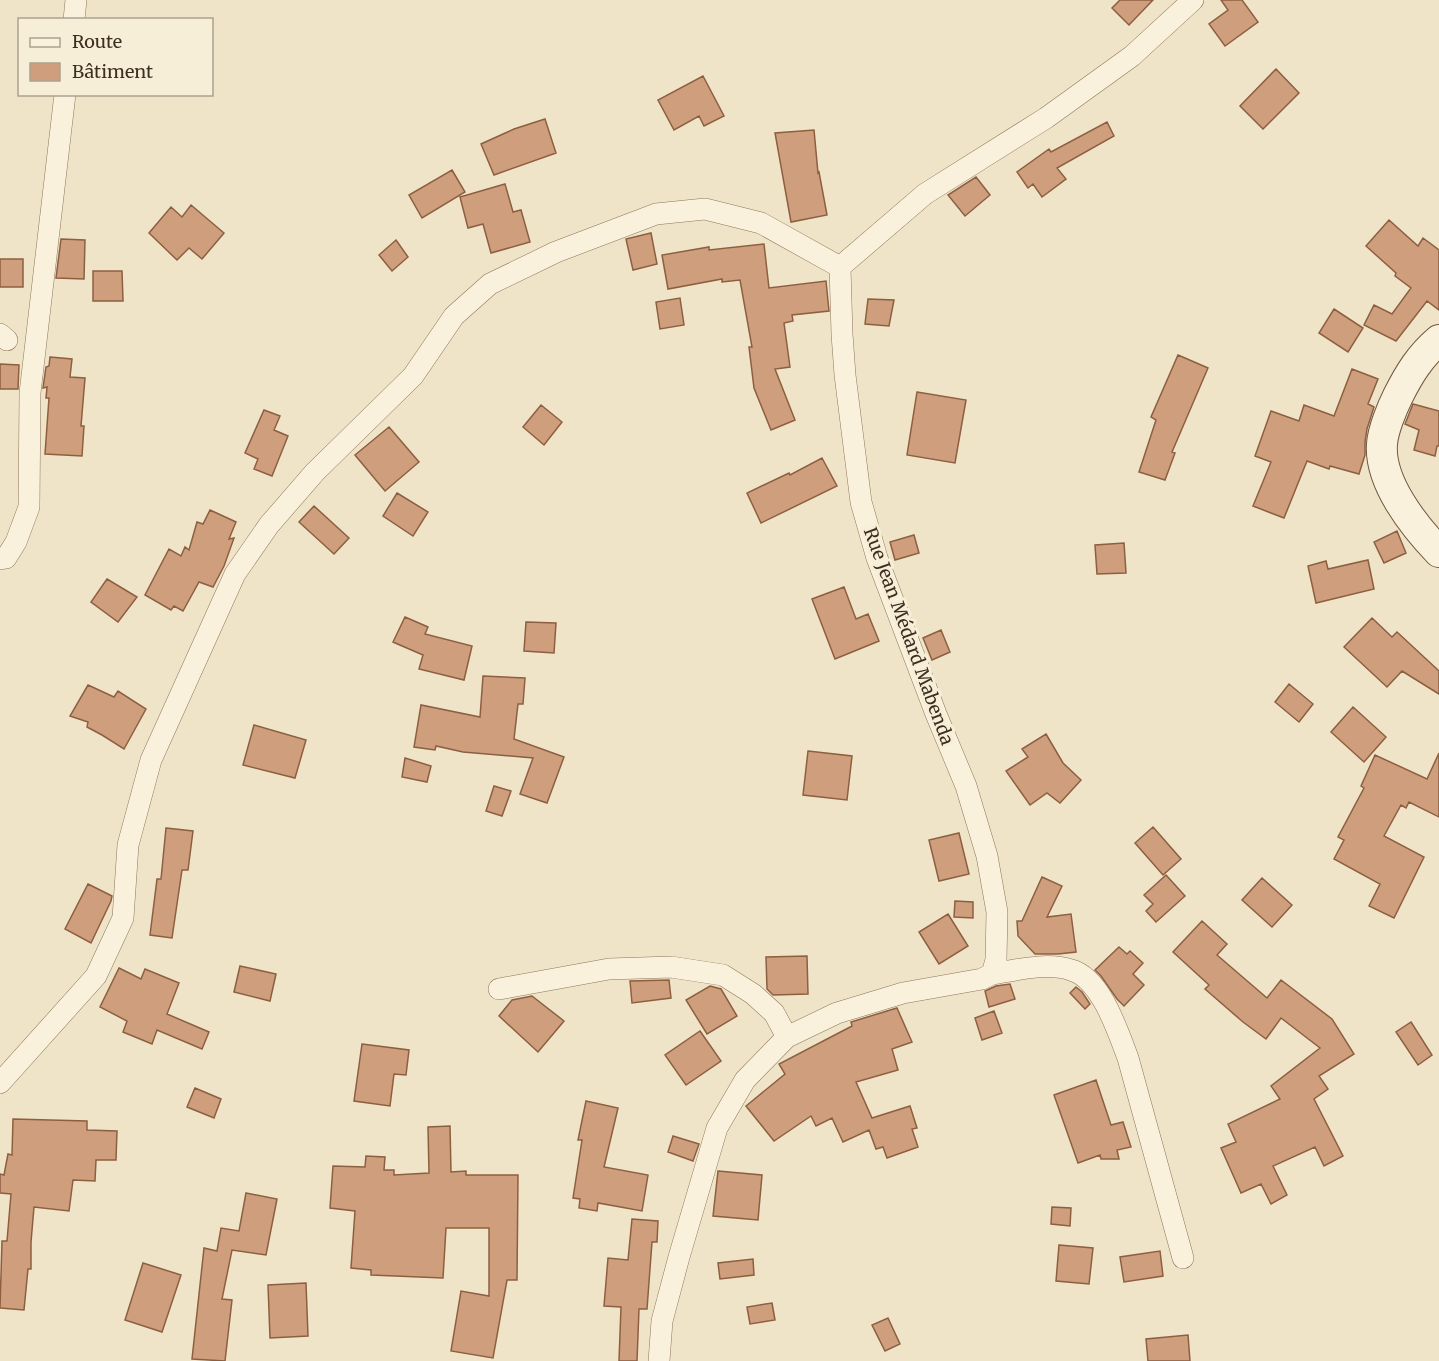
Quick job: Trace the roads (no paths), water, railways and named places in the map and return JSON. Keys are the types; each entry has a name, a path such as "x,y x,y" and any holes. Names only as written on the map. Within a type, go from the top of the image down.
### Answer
{"street":[{"path":"74,18 76,0"},
{"path":"0,1083 96,976 123,918 128,846 151,760 235,574 269,525 315,472 413,376 454,316 490,284 556,252 656,214 705,209 761,223 840,267 925,194 1046,118 1132,56 1193,0"},
{"path":"0,559 6,558 16,542 29,507 30,393 65,96"},
{"name":"Rue Jean Médard Mabenda","path":"840,267 845,375 861,502 877,558 966,786 987,856 996,912 996,960 992,974"},
{"path":"1439,340 1414,365 1395,402 1382,443 1384,464 1390,483 1414,523 1439,552"},
{"path":"500,989 609,969 671,967 723,975 753,994 774,1013 787,1037"},
{"path":"659,1361 662,1321 717,1128 745,1080 787,1037 837,1013 903,993 982,979 992,974 1055,967 1073,970 1088,980 1099,993 1117,1028 1128,1058 1183,1258"}]}
